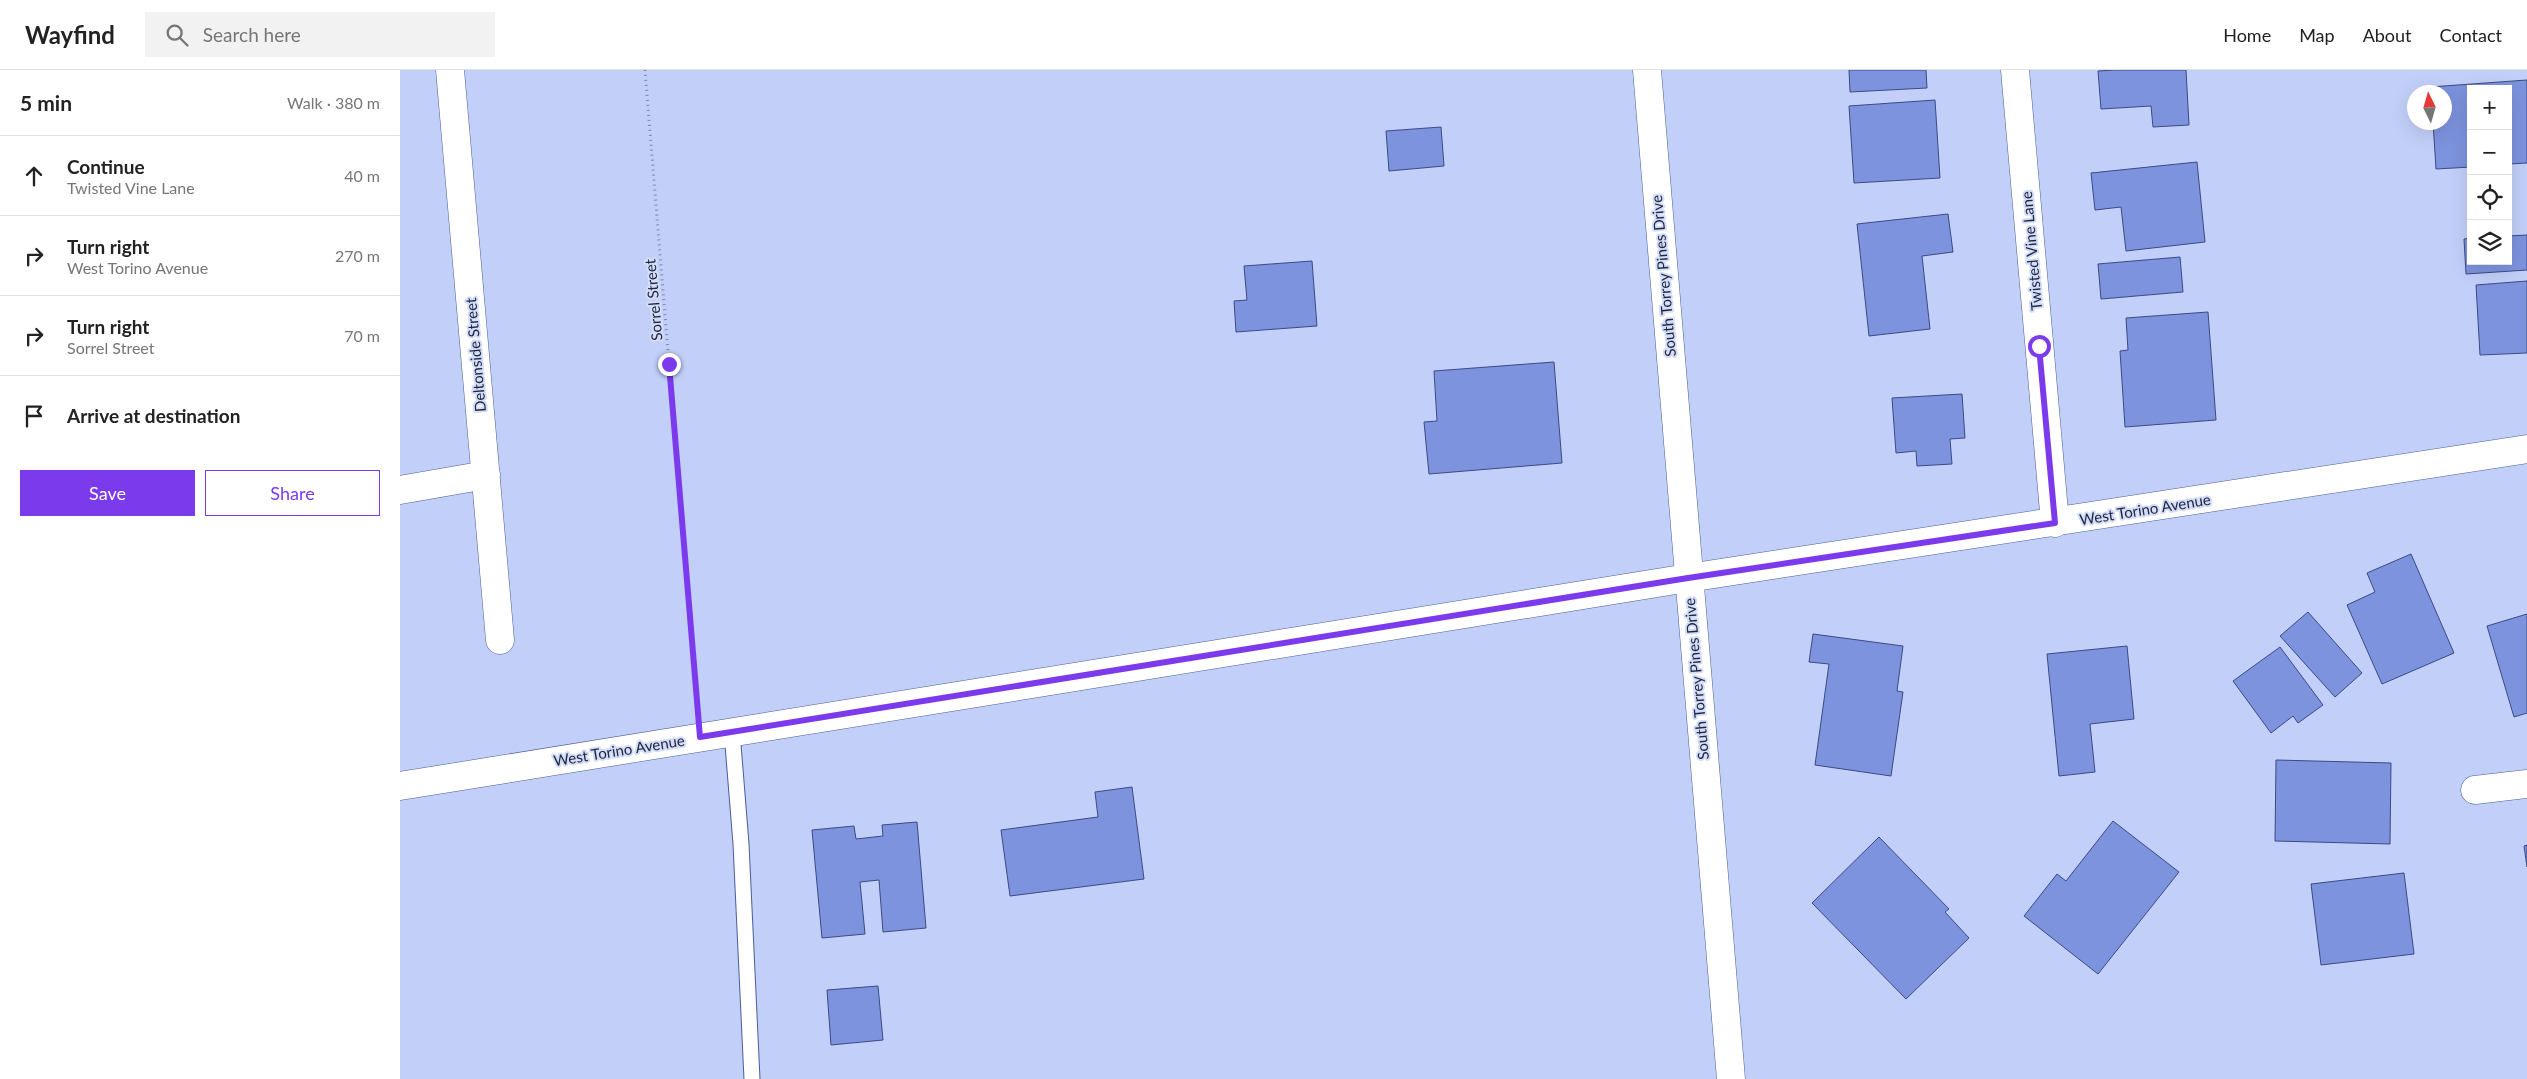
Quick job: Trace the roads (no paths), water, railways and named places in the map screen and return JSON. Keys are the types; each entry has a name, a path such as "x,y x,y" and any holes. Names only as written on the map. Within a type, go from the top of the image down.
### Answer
{"street":[{"name":"Deltonside Street","path":"450,70 500,640"},
{"name":"South Torrey Pines Drive","path":"1647,70 1731,1079"},
{"name":"Twisted Vine Lane","path":"2015,70 2055,523"},
{"name":"West Torino Avenue","path":"400,786 1688,578 2527,449"},
{"path":"400,490 486,475"},
{"path":"2475,790 2527,784"}],"lane":[{"path":"732,732 742,844 752,1079"}]}
